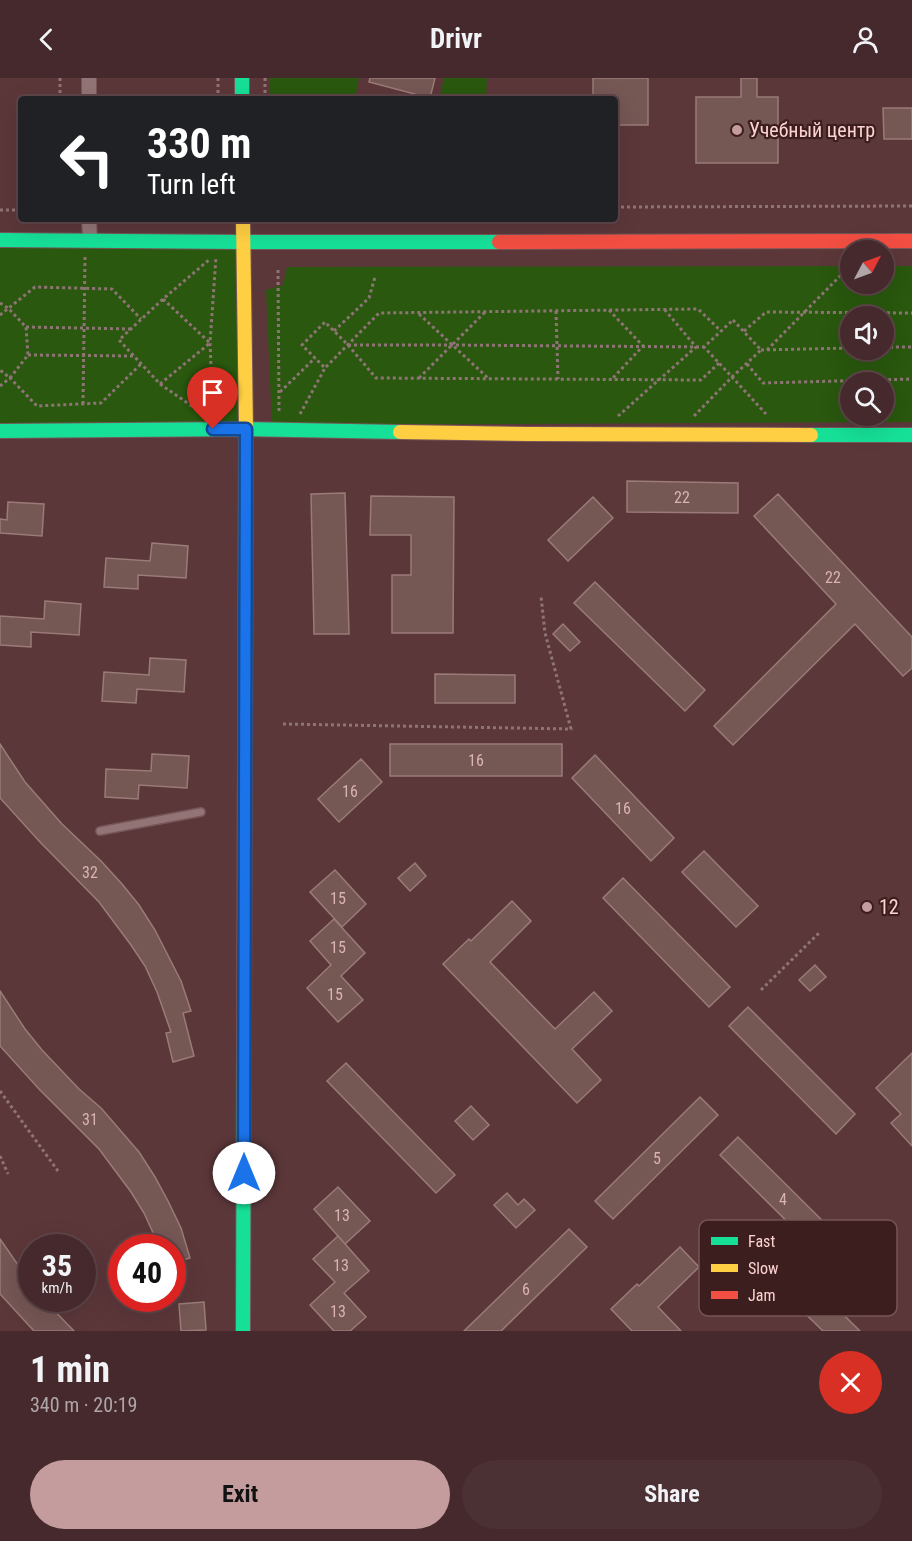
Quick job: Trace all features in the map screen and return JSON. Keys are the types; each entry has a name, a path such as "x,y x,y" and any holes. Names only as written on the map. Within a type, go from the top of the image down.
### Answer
{"street":[{"path":"89,78 89,96"},
{"path":"242,78 242,96"},
{"path":"90,222 90,240"},
{"path":"243,222 246,429 243,1331"},
{"path":"0,240 912,241"},
{"path":"0,431 246,429 529,434 912,435"}],"lane":[{"path":"100,831 201,813"}],"path":[{"path":"60,78 60,96"},
{"path":"218,78 218,96"},
{"path":"265,78 265,96"},
{"path":"618,207 912,206"},
{"path":"0,210 18,210"},
{"path":"204,414 160,384 119,340 206,261 217,255 210,343 213,420"},
{"path":"83,404 85,257"},
{"path":"278,270 279,419"},
{"path":"767,350 840,276"},
{"path":"334,331 369,297 375,277"},
{"path":"0,315 35,287 84,288 112,289 141,320"},
{"path":"163,299 210,343"},
{"path":"0,303 26,327 28,355 10,378 0,386"},
{"path":"297,418 325,368 379,313 698,309 721,331"},
{"path":"609,310 643,346"},
{"path":"665,310 696,347"},
{"path":"556,311 558,379"},
{"path":"419,378 485,312"},
{"path":"744,331 766,312 912,313"},
{"path":"418,313 489,379"},
{"path":"348,345 704,347 733,320 761,350"},
{"path":"325,368 302,345 325,322 376,378 701,380 719,363"},
{"path":"26,327 131,329"},
{"path":"160,384 210,343"},
{"path":"612,380 643,346"},
{"path":"894,347 912,346"},
{"path":"618,416 696,347"},
{"path":"704,347 766,414"},
{"path":"694,416 761,350 840,348"},
{"path":"28,355 134,356"},
{"path":"279,393 315,358"},
{"path":"0,370 38,406 101,403 141,364"},
{"path":"747,364 763,383 912,379"},
{"path":"212,409 233,408"},
{"path":"283,724 571,729 545,633 541,596"},
{"path":"761,990 819,933"},
{"path":"0,1091 58,1171"},
{"path":"0,1156 8,1174"}],"green space":[{"path":"269,78 359,78 356,96 269,96"},
{"path":"444,78 487,78 486,96 440,96"},
{"path":"0,240 243,242 246,429 0,431"},
{"path":"840,266 840,294 894,294 894,266 912,266 912,422 894,422 894,372 840,372 840,422 272,425 266,290 283,285 287,267"}],"building":[{"path":"370,78 435,78 430,96 422,96 369,82"},
{"path":"593,78 648,78 648,125 618,125 618,96 593,96"},
{"name":"Учебный центр","path":"741,78 757,78 757,97 778,97 778,163 696,163 696,97 741,97"},
{"path":"883,108 912,108 912,139 884,139"},
{"path":"627,481 738,483 738,513 627,512"},
{"path":"345,493 349,634 314,634 311,494"},
{"path":"778,494 912,637 912,668 903,676 855,624 733,745 714,726 836,604 754,516"},
{"path":"371,496 454,497 453,633 392,633 392,575 411,575 411,535 370,535"},
{"path":"593,497 613,518 568,561 548,540"},
{"path":"8,502 44,504 42,536 0,533 0,519 7,520"},
{"path":"152,543 188,546 186,578 138,575 138,589 104,587 106,558 150,561"},
{"path":"595,582 705,690 685,711 574,603"},
{"path":"45,601 81,604 79,635 31,632 31,647 0,645 0,616 44,619"},
{"path":"563,624 580,642 570,651 553,634"},
{"path":"150,658 186,660 184,692 137,689 136,703 102,701 104,672 149,675"},
{"path":"435,674 515,675 515,703 435,703"},
{"path":"0,744 25,782 62,824 122,884 155,930 181,981 191,1011 183,1013 194,1056 173,1062 166,1033 171,1032 145,966 99,902 0,798"},
{"path":"390,744 562,744 562,776 390,776"},
{"path":"152,754 189,756 187,788 139,785 138,799 105,797 106,769 151,771"},
{"path":"595,755 674,838 651,861 572,778"},
{"path":"361,759 382,782 339,822 318,799"},
{"path":"704,851 758,906 736,927 682,872"},
{"path":"415,863 426,876 410,891 398,878"},
{"path":"335,870 366,904 342,927 310,892"},
{"path":"623,878 730,987 709,1007 603,898"},
{"path":"512,901 531,921 490,962 555,1029 594,992 612,1011 572,1049 601,1080 577,1103 443,964 469,939 471,941"},
{"path":"334,919 365,953 341,976 363,1000 338,1022 307,988 331,965 310,941"},
{"path":"815,965 826,977 810,991 799,980"},
{"path":"0,991 42,1050 79,1089 101,1108 139,1152 168,1201 183,1234 154,1234 131,1192 99,1149 0,1046"},
{"path":"748,1007 855,1114 836,1134 729,1026"},
{"path":"912,1053 912,1146 891,1123 901,1114 876,1088"},
{"path":"346,1063 455,1175 436,1193 327,1081"},
{"path":"700,1097 718,1115 613,1219 595,1201"},
{"path":"471,1106 489,1125 473,1140 455,1121"},
{"path":"738,1137 822,1220 786,1220 720,1155"},
{"path":"338,1187 370,1221 345,1244 314,1209"},
{"path":"507,1193 518,1205 524,1199 535,1210 516,1228 494,1205"},
{"path":"569,1229 587,1247 501,1331 464,1331"},
{"path":"338,1236 369,1271 344,1293 366,1317 350,1331 334,1331 310,1305 335,1282 313,1259"},
{"path":"0,1239 18,1265 18,1312 56,1312 74,1331 34,1331 0,1294"},
{"path":"186,1245 190,1258 186,1259"},
{"path":"680,1247 699,1267 658,1307 681,1331 632,1331 611,1309"},
{"path":"204,1302 206,1330 181,1331 180,1312 186,1312 186,1303"},
{"path":"808,1316 845,1316 860,1331 823,1331"}],"traffic: fast":[{"path":"242,78 242,96"},
{"path":"0,240 499,242"},
{"path":"0,431 246,429 400,432"},
{"path":"811,435 912,435"},
{"path":"243,1331 245,740"}],"traffic: slow":[{"path":"243,222 246,429 245,740"},
{"path":"400,432 811,435"}],"traffic: jam":[{"path":"499,242 912,241"}],"place":[{"name":"Учебный центр","path":"737,130"},
{"name":"12","path":"867,907"}],"route":[{"path":"213,429 246,429 244,1173"}]}
